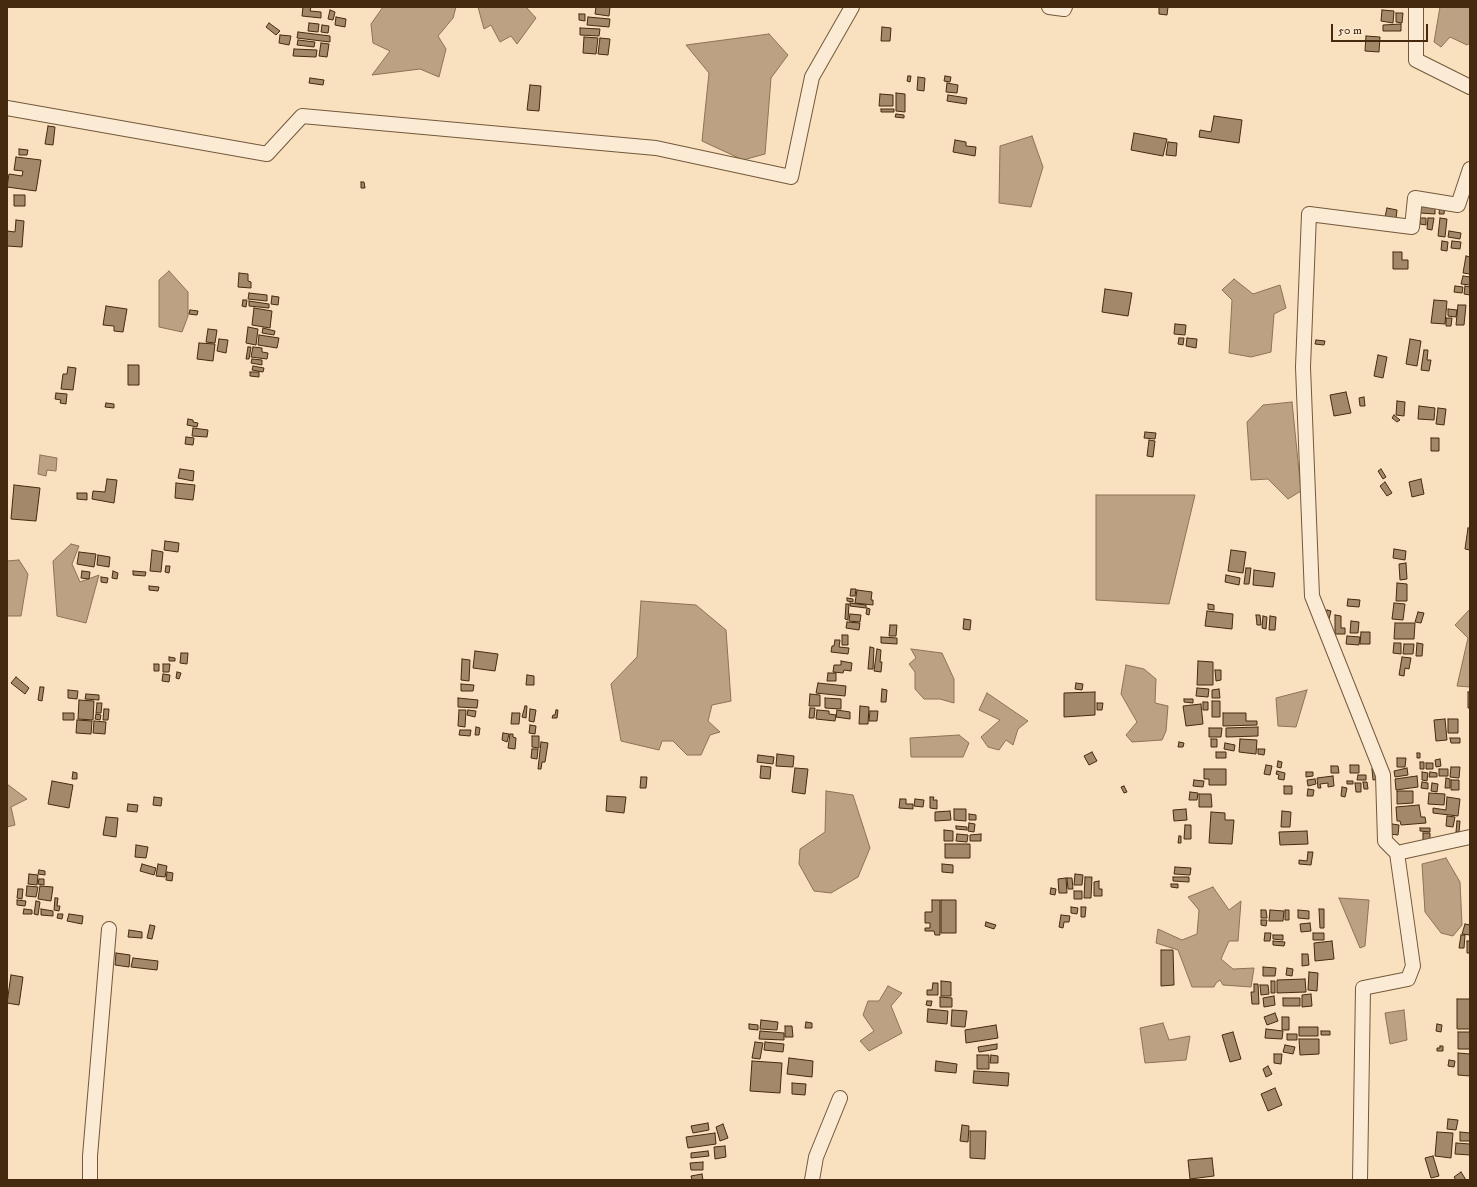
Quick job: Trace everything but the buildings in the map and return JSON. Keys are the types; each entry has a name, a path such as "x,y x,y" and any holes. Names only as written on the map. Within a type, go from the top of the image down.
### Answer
{"street":[{"path":"7,108 267,154 302,116 656,148 791,177 812,76 852,7"},
{"path":"1049,7 1064,9 1065,7"},
{"path":"1416,7 1416,60 1470,87"},
{"path":"1360,1180 1363,988 1408,979 1413,966 1397,853 1385,841 1383,775 1312,596 1303,367 1309,214 1412,227 1415,198 1458,205 1470,169"},
{"path":"1397,853 1470,837"},
{"path":"90,1180 90,1156 109,929"},
{"path":"812,1180 816,1157 840,1098"}],"shaded area":[{"path":"383,7 456,7 453,18 438,36 446,49 439,77 420,69 372,75 390,51 373,43 371,24"},
{"path":"478,7 526,7 536,18 517,44 511,36 500,42 491,25 484,29"},
{"path":"1440,7 1470,7 1470,43 1467,45 1450,37 1441,47 1434,42"},
{"path":"769,34 788,55 771,78 765,154 743,160 702,141 709,73 686,45"},
{"path":"1032,136 1043,167 1031,207 999,203 1000,146"},
{"path":"169,271 188,292 188,316 182,332 159,327 159,280"},
{"path":"1234,279 1253,294 1280,285 1286,308 1274,314 1271,352 1251,357 1229,353 1232,300 1222,290"},
{"path":"1292,402 1301,491 1288,499 1268,479 1251,480 1247,422 1263,405"},
{"path":"40,455 57,458 56,471 47,470 46,476 38,474"},
{"path":"1096,495 1195,495 1169,604 1096,600"},
{"path":"71,544 79,546 72,564 80,582 99,575 86,623 57,616 53,561"},
{"path":"19,560 28,574 21,616 7,616 7,561"},
{"path":"641,601 696,605 726,630 731,701 712,705 708,721 720,732 710,735 701,755 687,755 673,741 662,741 659,750 621,741 611,684 637,657"},
{"path":"1470,609 1470,687 1457,686 1468,638 1455,625"},
{"path":"911,649 942,653 954,679 954,703 940,699 924,699 915,689 915,672 909,664 916,658"},
{"path":"1126,665 1144,669 1156,679 1155,703 1168,706 1166,731 1162,740 1132,742 1126,735 1137,722 1121,694"},
{"path":"1307,690 1296,727 1278,726 1276,698"},
{"path":"987,693 1028,721 1018,729 1013,745 1006,740 999,750 988,747 981,737 1000,720 979,710"},
{"path":"959,735 969,743 963,757 911,757 910,738"},
{"path":"7,784 27,799 11,807 15,825 7,827"},
{"path":"826,791 853,795 870,848 858,877 831,893 814,891 799,864 800,849 825,832"},
{"path":"1446,858 1460,882 1462,925 1453,936 1441,933 1425,912 1422,864"},
{"path":"1213,887 1229,910 1241,901 1238,941 1229,941 1221,959 1233,969 1254,968 1251,987 1223,985 1220,980 1214,987 1192,987 1178,950 1156,943 1158,929 1182,940 1197,934 1199,910 1188,897"},
{"path":"1339,898 1369,900 1365,946 1360,948"},
{"path":"888,986 902,993 891,1006 902,1033 869,1051 860,1041 874,1031 863,1015 868,1001 879,1001"},
{"path":"1404,1010 1407,1040 1390,1044 1385,1013"},
{"path":"1163,1023 1169,1040 1190,1036 1186,1060 1145,1063 1140,1028"}]}
